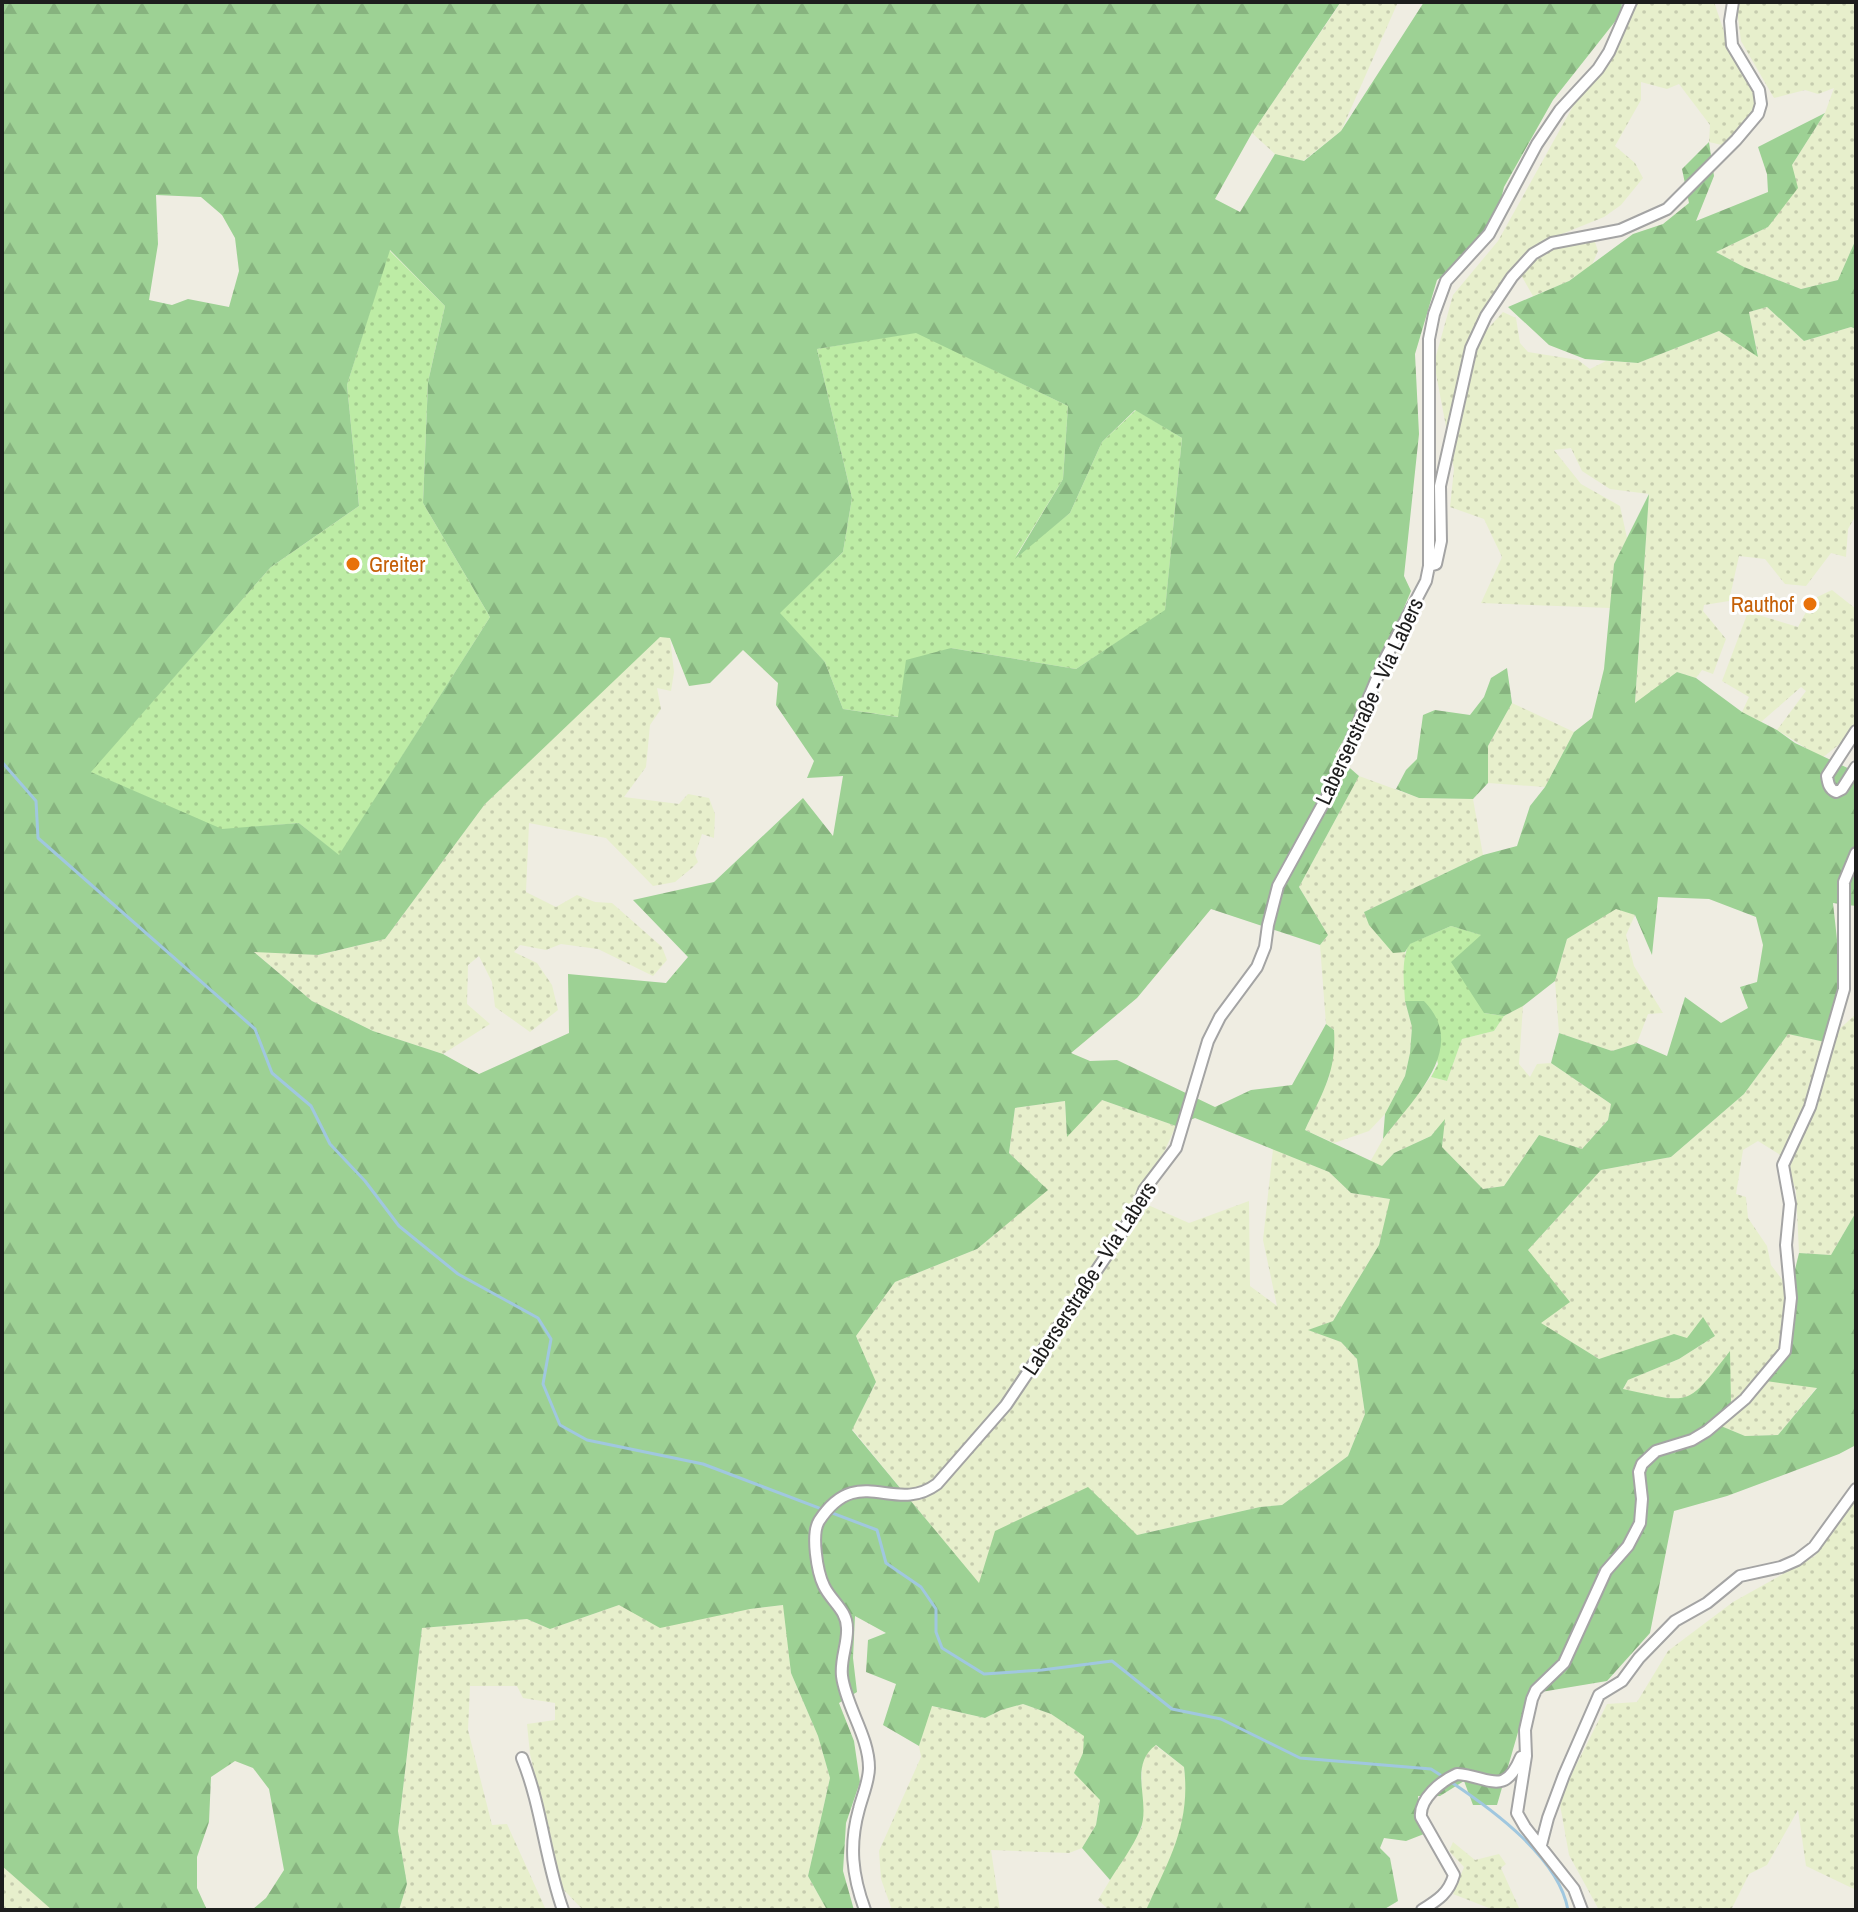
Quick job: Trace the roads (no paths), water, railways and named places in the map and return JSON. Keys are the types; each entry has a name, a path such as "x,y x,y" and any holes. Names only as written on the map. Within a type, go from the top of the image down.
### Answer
{"street":[{"path":"1429,566 1429,339 1434,314 1446,281 1489,234 1545,132 1609,52 1631,2"},
{"name":"Laberserstraße - Via Labers","path":"865,1910 851,1854 852,1835 870,1770 842,1678 848,1630 846,1618 824,1586 815,1545 815,1528 821,1518 846,1495 861,1490 914,1496 937,1484 1006,1405 1117,1240 1138,1207 1144,1190 1176,1148 1208,1041 1220,1017 1257,967 1265,947 1278,886 1329,793 1385,659 1426,581 1429,566 1436,564 1440,550 1440,486 1471,348 1486,316 1512,277 1533,254 1552,243 1620,230 1667,209 1758,114 1761,104 1759,90 1732,45 1730,21 1733,2"},
{"path":"1856,731 1827,776 1833,791 1842,789 1856,767"},
{"path":"1582,1910 1574,1889 1517,1813 1526,1756 1525,1730 1536,1690 1564,1663 1575,1645 1606,1571 1628,1546 1640,1523 1642,1499 1639,1472 1642,1464 1656,1451 1692,1440 1707,1431 1745,1399 1785,1351 1791,1298 1786,1245 1790,1204 1783,1165 1810,1107 1844,989 1843,893 1844,882 1856,853"},
{"path":"1541,1845 1564,1775 1599,1695 1622,1681 1639,1658 1675,1621 1707,1603 1740,1576 1781,1567 1814,1547 1856,1489"},
{"path":"1422,1910 1442,1897 1454,1875 1421,1817 1420,1808 1424,1800 1449,1779 1467,1775 1484,1782 1507,1780 1521,1757 1526,1756"},
{"path":"522,1758 534,1792 563,1910"}],"waterway":[{"path":"2,762 36,801 38,838 255,1029 272,1073 311,1106 330,1144 365,1181 399,1226 458,1274 538,1318 551,1339 543,1384 560,1425 587,1440 703,1464 877,1530 886,1563 921,1587 936,1609 936,1632 942,1648 984,1674 1112,1661 1172,1709 1221,1719 1300,1758 1431,1769 1445,1778"},
{"path":"1451,1782 1486,1806 1538,1854 1552,1872 1568,1910"}],"place":[{"name":"Greiter","path":"353,564"},
{"name":"Rauthof","path":"1810,604"}]}
